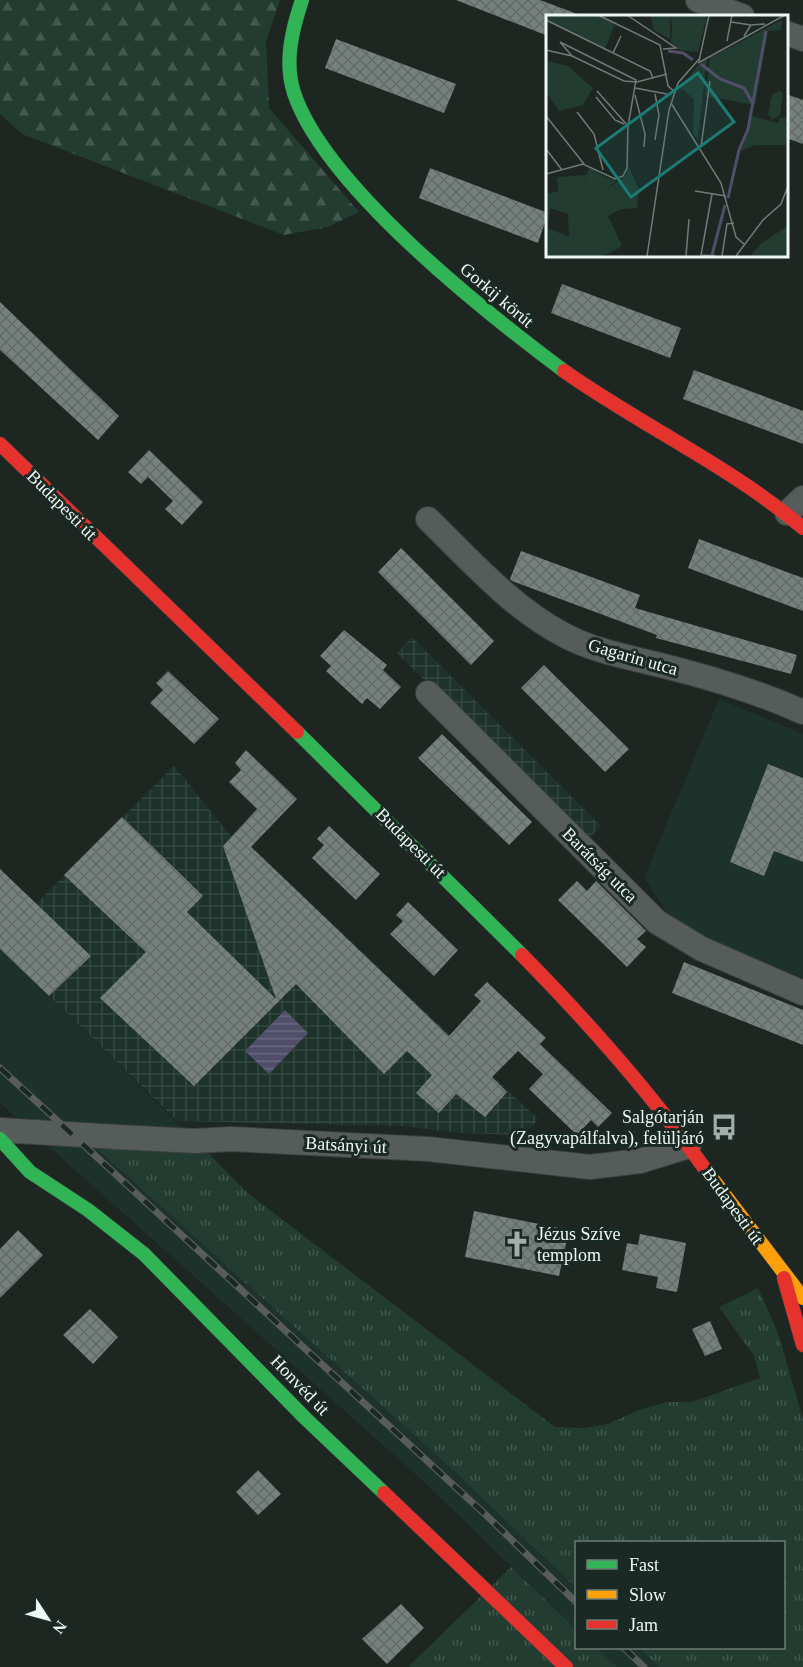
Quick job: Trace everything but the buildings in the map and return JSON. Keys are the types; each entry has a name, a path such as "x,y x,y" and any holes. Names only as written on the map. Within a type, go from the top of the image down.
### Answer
{"street":[{"name":"Gorkij körút","path":"302,0 290,40 288,68 292,95 311,133 342,172 450,280 516,336 586,386 752,488 798,513"},
{"path":"698,0 739,15"},
{"path":"788,34 803,39"},
{"name":"Budapesti út","path":"0,444 489,921 577,1011 636,1078 689,1146 793,1270 803,1298"},
{"name":"Gagarin utca","path":"428,519 501,589 562,634 624,658 746,689 803,712"},
{"name":"Barátság utca","path":"428,693 657,922 702,949 803,993"},
{"name":"Batsányi út","path":"0,1130 195,1141 231,1139 428,1149 590,1167 640,1161 689,1146"},
{"name":"Honvéd út","path":"0,1139 30,1172 88,1210 144,1254 224,1332 305,1418 566,1667"},
{"path":"793,1270 803,1345"}],"shaded area":[{"path":"412,637 601,826 587,841 397,653"},
{"path":"719,699 803,734 803,978 720,944 669,915 644,878"},
{"path":"174,766 231,836 236,832 538,1119 525,1135 458,1133 404,1126 177,1121 49,996 91,956 36,904"},
{"path":"0,949 206,1151 98,1150 453,1470 575,1587 575,1628 422,1480 0,1103"},
{"path":"285,1010 308,1033 269,1074 245,1051"},
{"path":"597,1649 640,1649 659,1667 617,1667"}],"green space":[{"path":"0,0 280,0 266,42 269,108 359,212 328,227 284,235 22,134 0,114"},
{"path":"97,1149 206,1151 250,1195 555,1427 584,1428 608,1424 639,1410 667,1402 692,1402 760,1378 754,1356 719,1307 758,1288 778,1333 803,1419 803,1667 659,1667 640,1649 785,1649 785,1541 575,1541 575,1587 453,1470"},
{"path":"511,1567 575,1628 575,1649 597,1649 617,1667 408,1667"}],"railway":[{"path":"0,1068 487,1516 575,1601"},
{"path":"625,1649 644,1667"}],"traffic: fast":[{"path":"302,0 290,46 290,70 294,93 311,129 338,167 372,206 411,245 493,316 564,371"},
{"path":"297,732 522,955"},
{"path":"0,1139 30,1172 88,1210 144,1254 305,1418 384,1493"}],"traffic: slow":[{"path":"705,1169 803,1298"}],"traffic: jam":[{"path":"564,371 746,485 803,528"},
{"path":"0,444 297,732"},
{"path":"522,955 618,1058 705,1169"},
{"path":"784,1278 803,1345"},
{"path":"384,1493 566,1667"}],"place":[{"name":"Salgótarján (Zagyvapálfalva), felüljáró","path":"724,1127"},
{"name":"Jézus Szíve templom","path":"517,1244"}]}
